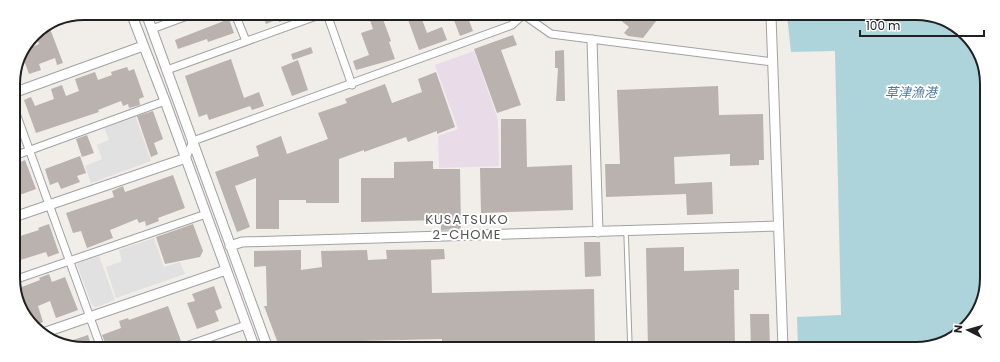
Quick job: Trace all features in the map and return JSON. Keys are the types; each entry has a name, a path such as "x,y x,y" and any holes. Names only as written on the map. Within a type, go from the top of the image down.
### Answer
{"street":[{"path":"134,20 165,101 252,342"},
{"path":"149,20 266,342"},
{"path":"152,29 178,20"},
{"path":"237,20 246,41"},
{"path":"167,70 305,20"},
{"path":"329,20 352,85"},
{"path":"20,215 186,158 193,142 352,85 512,25 518,20"},
{"path":"531,20 551,34 773,62"},
{"path":"771,20 783,342"},
{"path":"592,40 598,232"},
{"path":"20,90 143,46"},
{"path":"20,154 165,101"},
{"path":"20,124 99,342"},
{"path":"20,278 206,214"},
{"path":"230,246 242,242 778,226"},
{"path":"49,331 226,270"},
{"path":"197,342 246,325"}],"lane":[{"path":"626,231 630,342"}],"shaded area":[{"path":"474,51 498,120 499,166 439,168 438,136 458,129 435,65"},
{"path":"135,115 151,161 91,183 85,166 102,159 97,145 109,140 104,127"},
{"path":"154,238 164,267 180,262 185,274 116,298 106,267 122,261 119,250"},
{"path":"99,256 115,300 96,307 92,305 77,265 78,263"}],"water":[{"name":"草津漁港","path":"787,20 916,20 936,23 951,31 967,45 978,68 980,84 979,290 971,310 948,310 948,333 932,340 920,342 798,342 797,317 841,315 835,51 791,52"}],"building":[{"path":"226,20 229,20 234,33 208,42 207,39 178,49 175,40"},
{"path":"264,20 276,20 266,24"},
{"path":"370,20 383,20 391,41 389,42 395,59 356,70 353,61 369,55 361,33 373,29"},
{"path":"408,20 422,20 427,33 442,27 447,40 419,50"},
{"path":"454,20 469,20 473,31 460,36"},
{"path":"620,20 657,20 643,38 628,36 624,33 629,27"},
{"path":"51,30 63,63 57,65 55,58 39,64 41,70 29,74 24,61 33,47 39,44 38,41 39,39"},
{"path":"513,35 517,45 501,50 521,105 497,113 474,49"},
{"path":"311,47 313,53 293,60 291,54"},
{"path":"564,50 565,101 556,101 558,68 555,68 555,51"},
{"path":"231,59 244,98 259,92 264,106 252,110 250,106 209,120 207,114 199,117 185,76"},
{"path":"298,60 308,90 292,96 281,67"},
{"path":"127,67 129,71 134,69 144,97 139,99 140,105 129,108 128,104 123,106 121,101 98,110 99,112 36,133 24,100 31,97 35,106 54,99 51,89 62,85 66,96 79,91 75,79 95,72 98,80 112,75 111,72"},
{"path":"436,72 455,127 437,134 437,131 408,142 406,137 339,159 339,203 306,203 306,200 279,200 279,229 256,229 256,178 235,186 250,227 237,232 215,172 259,156 256,146 281,136 287,154 328,139 318,113 347,103 345,99 385,84 392,103 422,92 418,79"},
{"path":"718,86 719,115 763,114 764,160 759,160 759,165 730,166 730,154 674,157 675,184 712,182 713,214 687,215 686,194 606,197 605,164 620,164 617,90"},
{"path":"153,111 163,139 154,143 158,154 151,157 137,116"},
{"path":"501,119 526,119 527,167 572,165 573,210 481,213 480,168 501,168"},
{"path":"87,135 94,153 82,157 76,139"},
{"path":"80,156 86,173 77,176 80,182 61,189 58,182 50,185 45,169"},
{"path":"25,160 36,189 20,195 20,162"},
{"path":"433,161 433,169 460,169 461,229 441,230 441,220 361,222 361,178 394,178 394,162"},
{"path":"173,175 185,208 158,218 159,221 146,226 145,221 139,223 137,219 110,230 113,238 87,248 81,231 73,233 66,213 114,197 112,191 123,186 125,192"},
{"path":"49,224 59,253 48,257 46,252 20,260 20,236 39,230 38,228"},
{"path":"193,224 203,251 200,257 165,264 156,237"},
{"path":"584,242 600,242 601,276 585,277"},
{"path":"684,247 684,271 739,269 739,290 734,290 735,342 648,342 646,248"},
{"path":"444,249 445,259 431,260 432,293 594,289 595,342 442,342 442,339 361,342 278,342 264,306 267,306 266,266 254,267 254,251 301,250 301,270 322,267 321,251 367,250 368,260 387,259 386,250"},
{"path":"49,274 52,282 65,277 78,310 56,318 50,301 38,306 43,322 39,323 27,306 23,298 21,287 40,280 39,278"},
{"path":"214,286 222,308 215,311 219,321 197,329 187,303 195,301 192,294"},
{"path":"168,306 181,341 105,342 102,335 121,328 119,321 128,318 129,320"},
{"path":"750,314 769,314 770,342 751,342"},
{"path":"88,335 90,342 84,342 72,340"}],"district":[{"name":"KUSATSUKO 2-CHOME","path":"467,226"}]}
